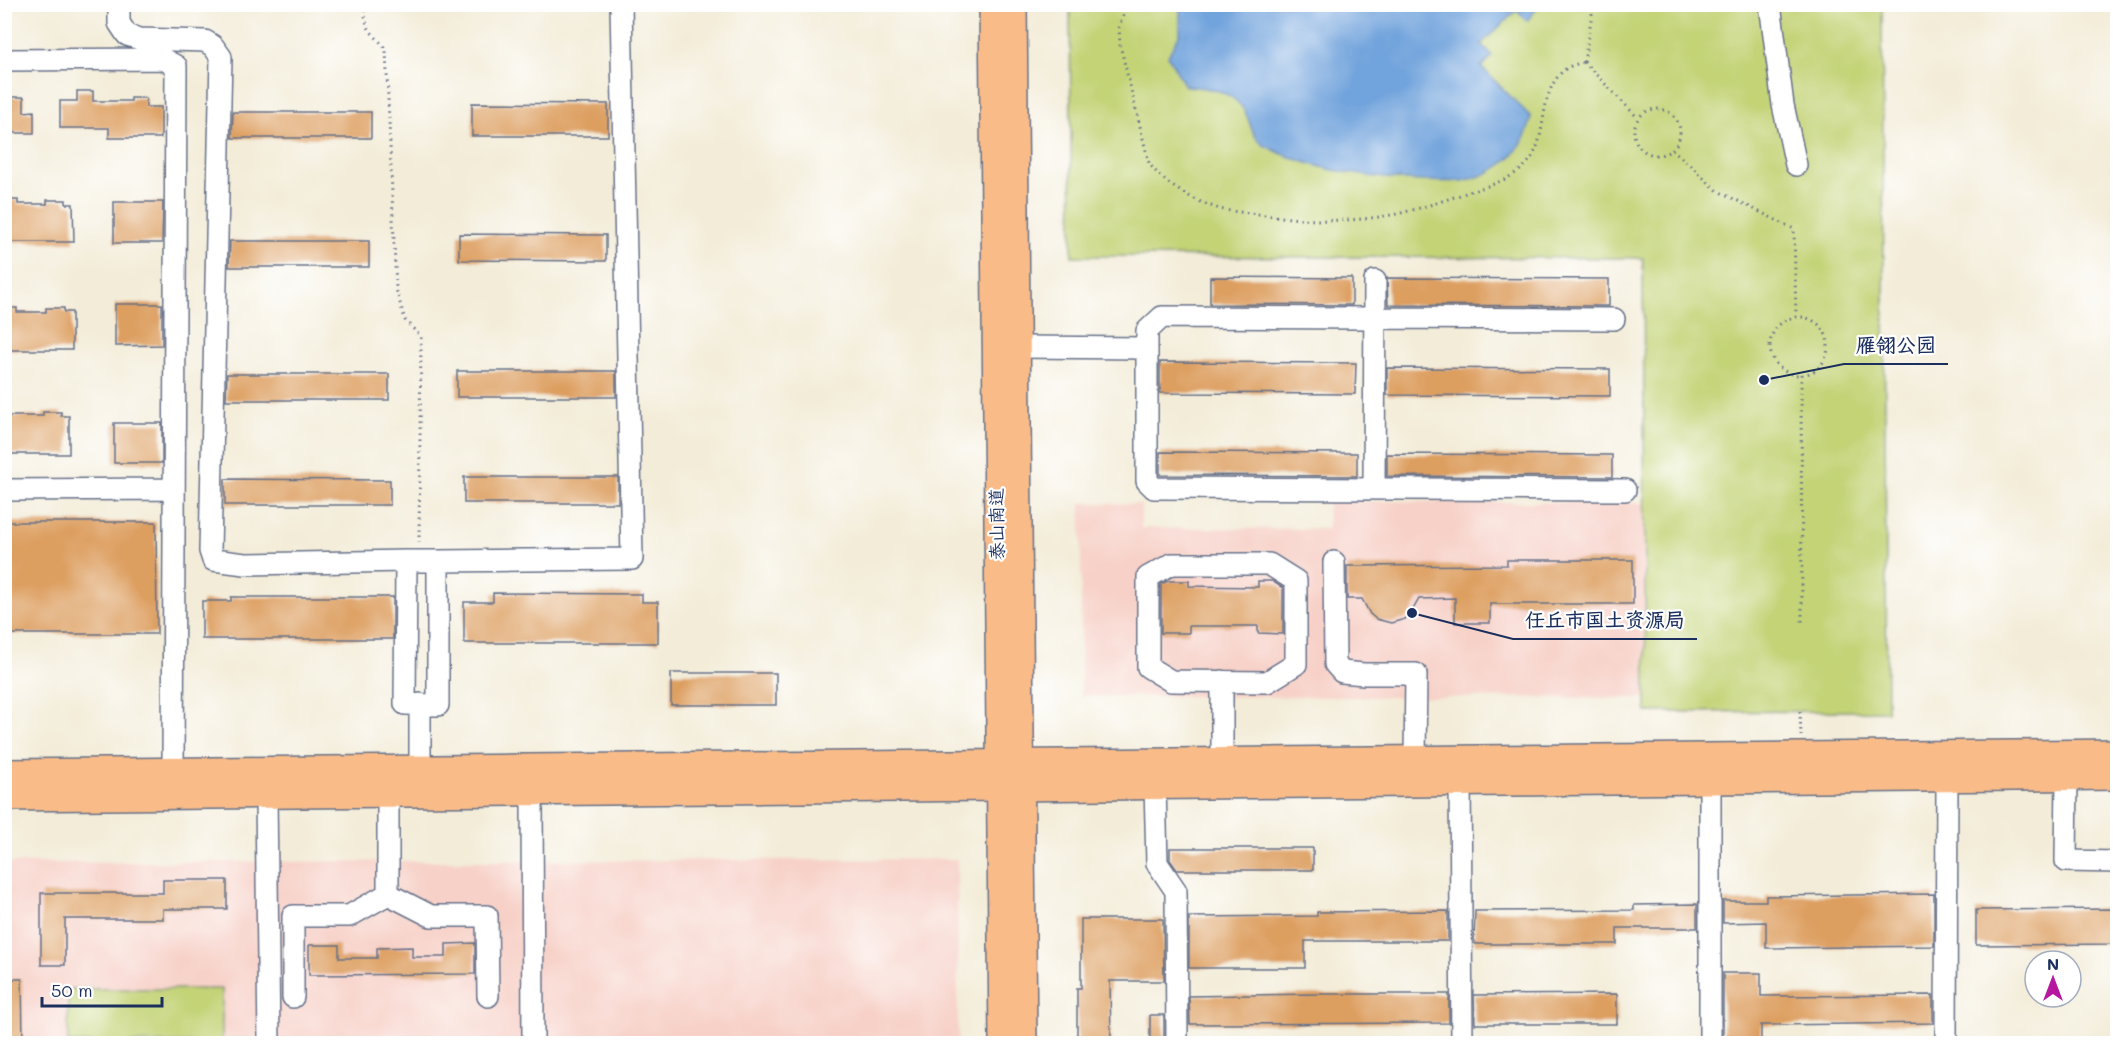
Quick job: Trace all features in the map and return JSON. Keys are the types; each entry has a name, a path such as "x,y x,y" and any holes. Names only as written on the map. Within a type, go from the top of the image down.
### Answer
{"main road":[{"name":"泰山南道","path":"993,4 1010,775 1023,1044"},
{"name":"泰山南道","path":"1003,1044 1010,775 1016,347 1013,4"},
{"path":"4,798 532,792 1010,775 1222,761 2118,753"},
{"path":"4,773 420,769 1010,775 1155,786 2118,776"}],"lane":[{"path":"119,4 119,23 127,35 140,39 205,41 213,46 220,57 210,551 213,560 245,564 632,559 621,4"},
{"path":"1770,4 1781,94 1796,165"},
{"path":"4,60 163,59 176,66 173,771"},
{"path":"1374,489 1375,281"},
{"path":"1614,319 1162,317 1148,332 1147,481 1154,488 1625,490"},
{"path":"1016,347 1147,348"},
{"path":"4,490 174,489"},
{"path":"421,561 438,705 405,704 421,561"},
{"path":"1334,562 1335,664 1342,672 1416,674 1415,759"},
{"path":"1172,564 1269,564 1296,581 1296,664 1267,682 1222,681 1171,681 1148,667 1148,577 1172,564"},
{"path":"1222,681 1222,761"},
{"path":"420,704 420,769"},
{"path":"2067,776 2066,861 2118,861"},
{"path":"1946,1044 1947,778"},
{"path":"1710,780 1710,1044"},
{"path":"1460,782 1462,1044"},
{"path":"1155,786 1157,863 1176,891 1177,1044"},
{"path":"532,792 533,1044"},
{"path":"388,794 388,894"},
{"path":"266,795 269,1044"},
{"path":"388,894 431,916 487,916 488,996"},
{"path":"293,997 293,916 349,916 388,894"}],"path":[{"path":"363,4 365,22 371,33 386,50 396,289 405,320 421,337 421,561"},
{"path":"1126,4 1119,27 1120,45 1149,163 1157,176 1174,188 1221,209 1310,220 1346,220 1401,213 1449,200 1514,175 1530,163 1537,149 1553,83 1564,69 1584,62"},
{"path":"1584,62 1592,14 1591,4"},
{"path":"1584,62 1638,118"},
{"path":"1650,109 1665,110 1672,114 1680,131 1677,144 1672,149 1659,155 1644,151 1634,140 1634,124 1638,118 1650,109"},
{"path":"1672,149 1718,191 1794,229 1796,317"},
{"path":"1796,317 1813,321 1825,333 1827,342 1827,350 1821,364 1816,369 1801,374 1794,374 1780,367 1771,354 1770,347 1775,330 1780,324 1796,317"},
{"path":"1801,374 1802,622"}],"shaded area":[{"path":"1328,501 1645,503 1646,698 1081,696 1081,503 1141,504 1141,528 1328,529"},
{"path":"957,859 958,1043 5,1043 4,863"}],"green space":[{"path":"1070,5 1882,5 1887,711 1646,712 1643,258 1072,256"},
{"path":"68,989 222,989 222,1043 68,1043"}],"water":[{"path":"1180,5 1539,5 1527,21 1517,10 1481,44 1492,56 1481,67 1531,117 1528,129 1517,150 1500,166 1479,177 1461,181 1421,181 1366,176 1312,165 1295,159 1262,144 1253,133 1240,104 1227,94 1185,86 1168,56 1180,33"}],"building":[{"path":"77,91 93,91 93,101 131,101 131,98 146,98 146,107 161,107 161,138 109,138 109,128 60,128 60,101 77,101"},
{"path":"9,97 24,97 24,112 34,111 34,133 4,133 4,112 9,112"},
{"path":"472,103 608,104 608,136 472,136"},
{"path":"233,112 371,112 371,138 232,138"},
{"path":"4,200 18,200 18,204 47,204 47,200 66,200 66,204 73,204 74,242 4,242"},
{"path":"114,202 163,202 162,243 114,243"},
{"path":"459,234 606,235 606,261 459,260"},
{"path":"230,241 369,241 369,267 229,267"},
{"path":"1210,277 1352,278 1352,305 1210,304"},
{"path":"1387,278 1609,279 1609,306 1388,305"},
{"path":"115,304 162,304 162,345 115,346"},
{"path":"4,308 17,308 17,312 46,312 46,308 64,308 64,312 72,312 72,350 4,350"},
{"path":"1160,362 1356,363 1355,394 1160,393"},
{"path":"1387,368 1610,369 1610,396 1387,395"},
{"path":"457,371 616,371 616,397 457,397"},
{"path":"227,374 389,374 389,400 226,400"},
{"path":"43,412 61,412 61,416 69,416 69,454 4,454 4,416 43,416"},
{"path":"114,423 162,423 162,463 114,463"},
{"path":"1160,452 1357,453 1357,476 1160,475"},
{"path":"1387,454 1612,455 1612,477 1387,476"},
{"path":"464,477 618,477 618,503 464,503"},
{"path":"225,479 390,480 390,505 225,505"},
{"path":"4,522 156,522 157,634 4,634"},
{"path":"1507,560 1633,560 1633,604 1490,604 1490,623 1455,623 1455,598 1419,599 1405,619 1391,623 1376,619 1370,614 1362,599 1347,599 1347,566 1507,565"},
{"path":"1168,581 1189,581 1189,586 1258,587 1258,581 1272,581 1283,588 1283,634 1258,633 1258,626 1189,626 1189,633 1161,633 1161,584"},
{"path":"493,593 642,594 642,602 658,602 658,643 464,643 464,602 493,602"},
{"path":"231,597 393,597 393,639 202,639 202,601 231,601"},
{"path":"671,673 776,673 776,705 671,705"},
{"path":"1170,848 1313,848 1313,870 1177,870 1170,860"},
{"path":"163,880 227,880 227,909 163,909 163,919 65,919 65,965 41,965 41,893 163,893"},
{"path":"1934,894 1934,946 1766,948 1766,922 1723,923 1723,901 1766,901 1766,896"},
{"path":"1697,904 1697,928 1617,928 1617,944 1475,944 1474,940 1475,911 1634,910 1634,905"},
{"path":"2118,909 2118,944 1976,945 1976,910"},
{"path":"1448,911 1448,941 1305,941 1305,968 1189,968 1189,917 1317,916 1317,912"},
{"path":"1081,919 1163,919 1164,981 1110,981 1111,1044 1077,1044 1077,988 1081,988"},
{"path":"475,943 475,974 309,975 309,945 339,945 339,958 377,958 377,948 412,947 412,957 446,957 446,944"},
{"path":"1723,973 1761,973 1761,996 1933,995 1933,1023 1761,1025 1761,1044 1723,1044"},
{"path":"4,979 22,979 23,1044 4,1044"},
{"path":"1449,994 1449,1023 1190,1024 1189,996"},
{"path":"1617,994 1617,1024 1475,1024 1474,995"},
{"path":"1150,1015 1164,1015 1164,1044 1150,1044"}],"place":[{"name":"雁翎公园","path":"1764,380"},
{"name":"任丘市国土资源局","path":"1412,613"}]}
